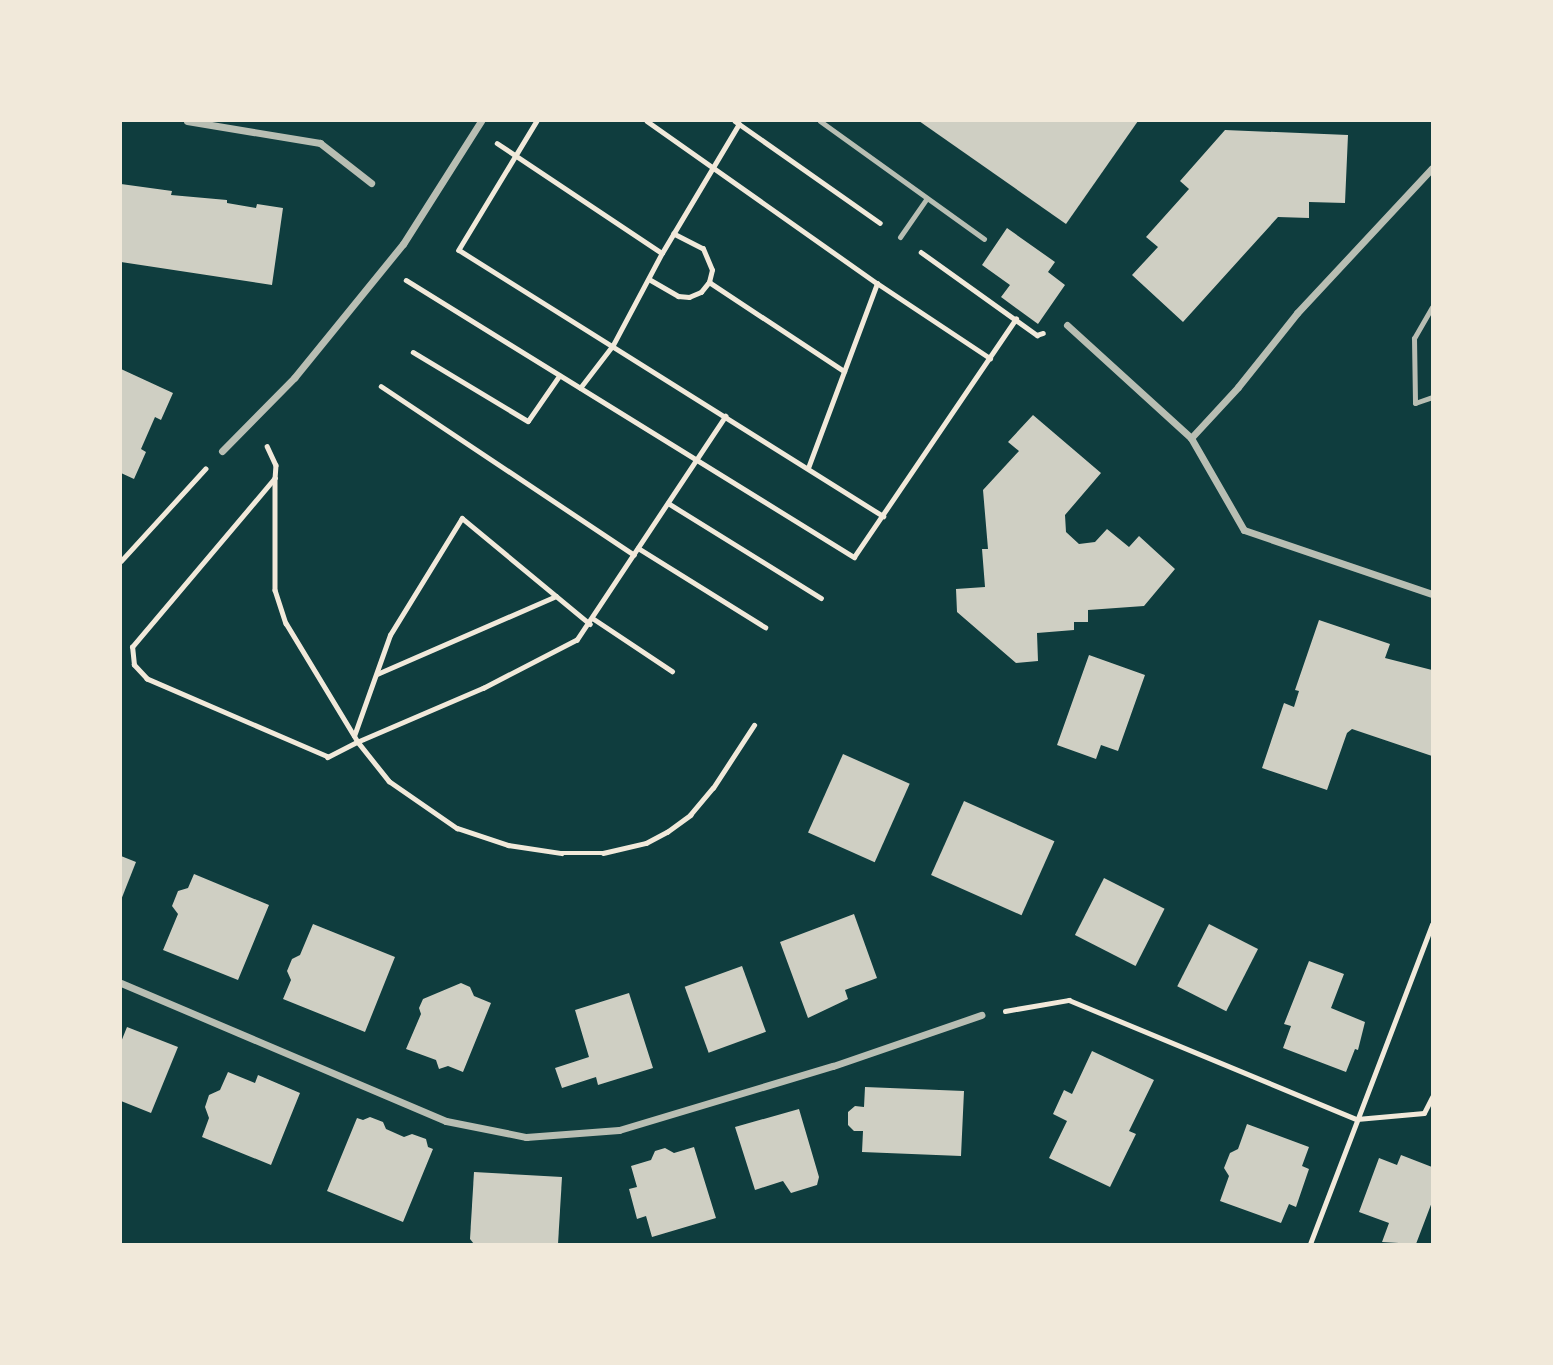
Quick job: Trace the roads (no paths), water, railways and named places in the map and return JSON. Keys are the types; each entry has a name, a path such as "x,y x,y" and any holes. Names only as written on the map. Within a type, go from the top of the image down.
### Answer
{"street":[{"path":"187,121 320,143 371,183"},
{"path":"222,451 294,379 403,244 481,121"},
{"path":"1191,438 1238,387 1297,313 1432,168"},
{"path":"1067,325 1191,438 1244,530 1432,594"},
{"path":"121,983 446,1121 526,1137 619,1130 833,1066 981,1015"}],"lane":[{"path":"820,121 984,239"},
{"path":"900,237 927,198"},
{"path":"1432,307 1414,338 1415,403 1432,397"}]}
